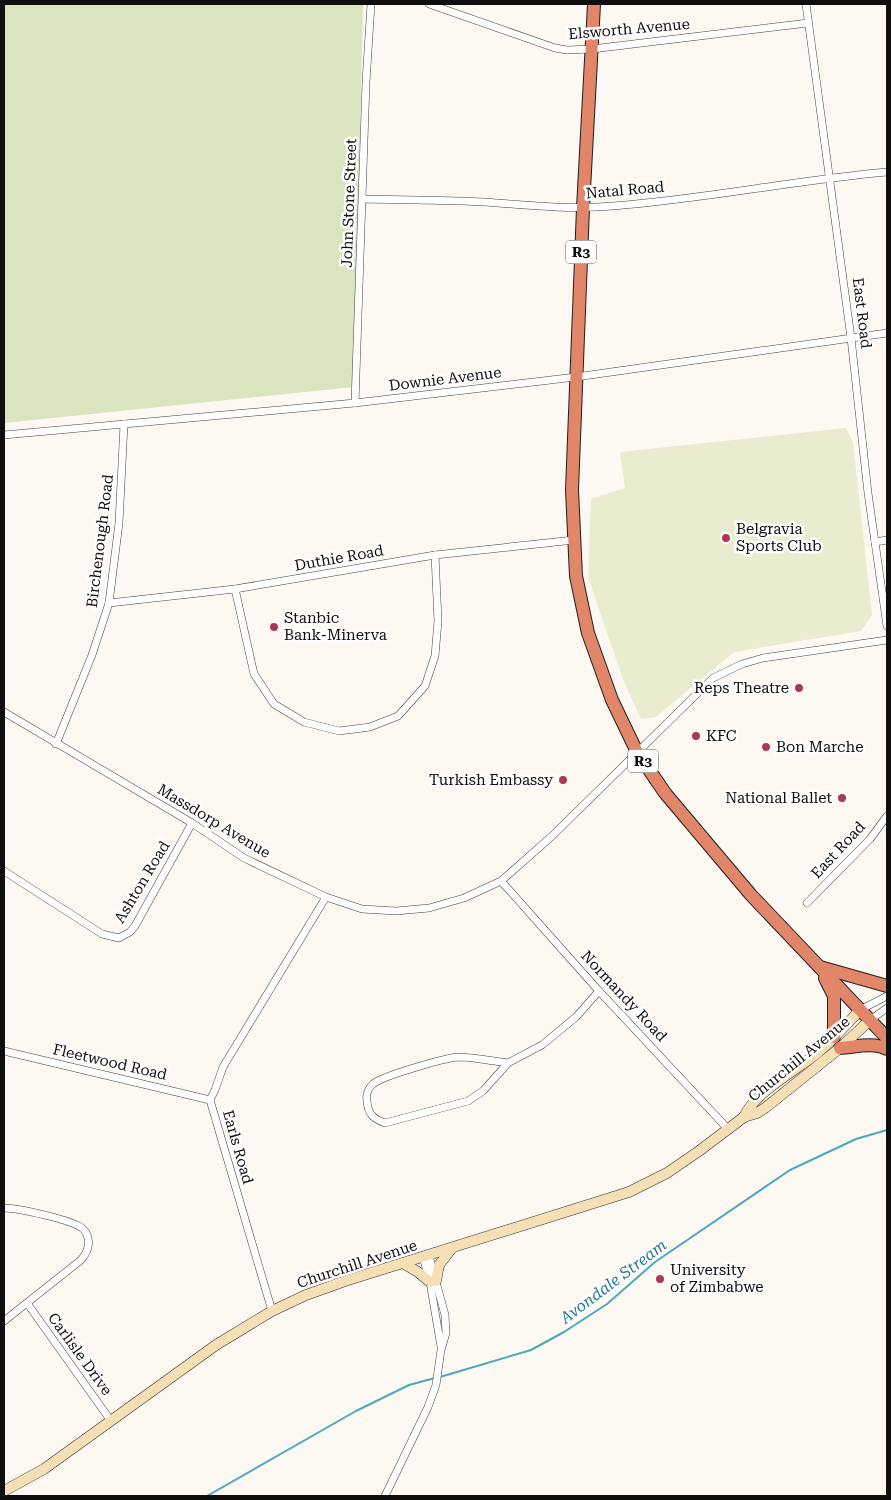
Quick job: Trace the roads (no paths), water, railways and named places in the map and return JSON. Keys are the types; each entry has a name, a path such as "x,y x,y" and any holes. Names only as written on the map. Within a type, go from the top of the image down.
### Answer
{"highway":[{"name":"R3","path":"594,4 583,208 572,490 576,576 588,633 612,700 637,752 665,793 751,895 887,1038"},
{"path":"820,967 887,986"},
{"path":"820,967 834,996 834,1037"},
{"path":"840,1048 872,1045 887,1050"}],"main road":[{"name":"Churchill Avenue","path":"744,1117 748,1109 758,1099 817,1052 860,1010"},
{"name":"Churchill Avenue","path":"4,1491 44,1469 216,1345 272,1311 312,1293 629,1192 667,1172 744,1117 758,1113 765,1108 840,1048 870,1020"},
{"path":"403,1263 433,1281 439,1265 453,1247"}],"street":[{"name":"John Stone Street","path":"355,403 366,82 371,4"},
{"name":"Elsworth Avenue","path":"429,4 555,48 567,50 592,49 808,23"},
{"name":"East Road","path":"806,4 851,338 868,493 887,626"},
{"name":"Natal Road","path":"363,199 480,202 583,208 694,197 830,177 887,172"},
{"name":"Downie Avenue","path":"4,435 355,403 576,377 887,334"},
{"name":"Birchenough Road","path":"56,744 92,655 108,603 119,523 124,424"},
{"name":"Duthie Road","path":"108,603 235,589 435,555 574,540"},
{"path":"876,542 887,540"},
{"path":"235,589 254,674 274,704 304,722 331,729 340,731 370,727 398,716 426,686 435,656 438,630 435,555"},
{"name":"Massdorp Avenue","path":"4,712 192,824 244,858 326,896 362,909 412,910 429,908 464,898 501,881 550,837 713,678 742,664 763,658 887,640"},
{"name":"East Road","path":"807,902 870,839 887,816"},
{"name":"Ashton Road","path":"4,871 102,934 119,938 130,932 135,926 192,824"},
{"name":"Normandy Road","path":"501,881 599,991 728,1129"},
{"name":"Earls Road","path":"272,1311 210,1100 222,1067 326,896"},
{"path":"508,1063 472,1057 455,1058 386,1077 373,1084 367,1092 369,1112 374,1119 385,1123 468,1101 483,1091 508,1063 542,1045 576,1016 599,991"},
{"path":"860,1010 887,996"},
{"path":"870,1020 887,1008"},
{"name":"Fleetwood Road","path":"4,1051 210,1100"},
{"path":"4,1208 18,1209 76,1225 82,1228 88,1238 88,1249 81,1260 27,1304 4,1320"},
{"path":"385,1496 428,1407 436,1385 441,1350 433,1281 426,1256"},
{"name":"Carlisle Drive","path":"27,1304 111,1421"}],"waterway":[{"name":"Avondale Stream","path":"440,1377 531,1350 564,1332 607,1304 655,1262 790,1170 856,1139 887,1130"},
{"name":"Avondale Stream","path":"207,1496 356,1411 409,1385 435,1378"}],"place":[{"name":"Belgravia Sports Club","path":"726,538"},
{"name":"Stanbic Bank-Minerva","path":"274,627"},
{"name":"Reps Theatre","path":"799,688"},
{"name":"KFC","path":"696,736"},
{"name":"Bon Marche","path":"766,747"},
{"name":"Turkish Embassy","path":"563,780"},
{"name":"National Ballet","path":"842,798"},
{"name":"University of Zimbabwe","path":"660,1279"}]}
